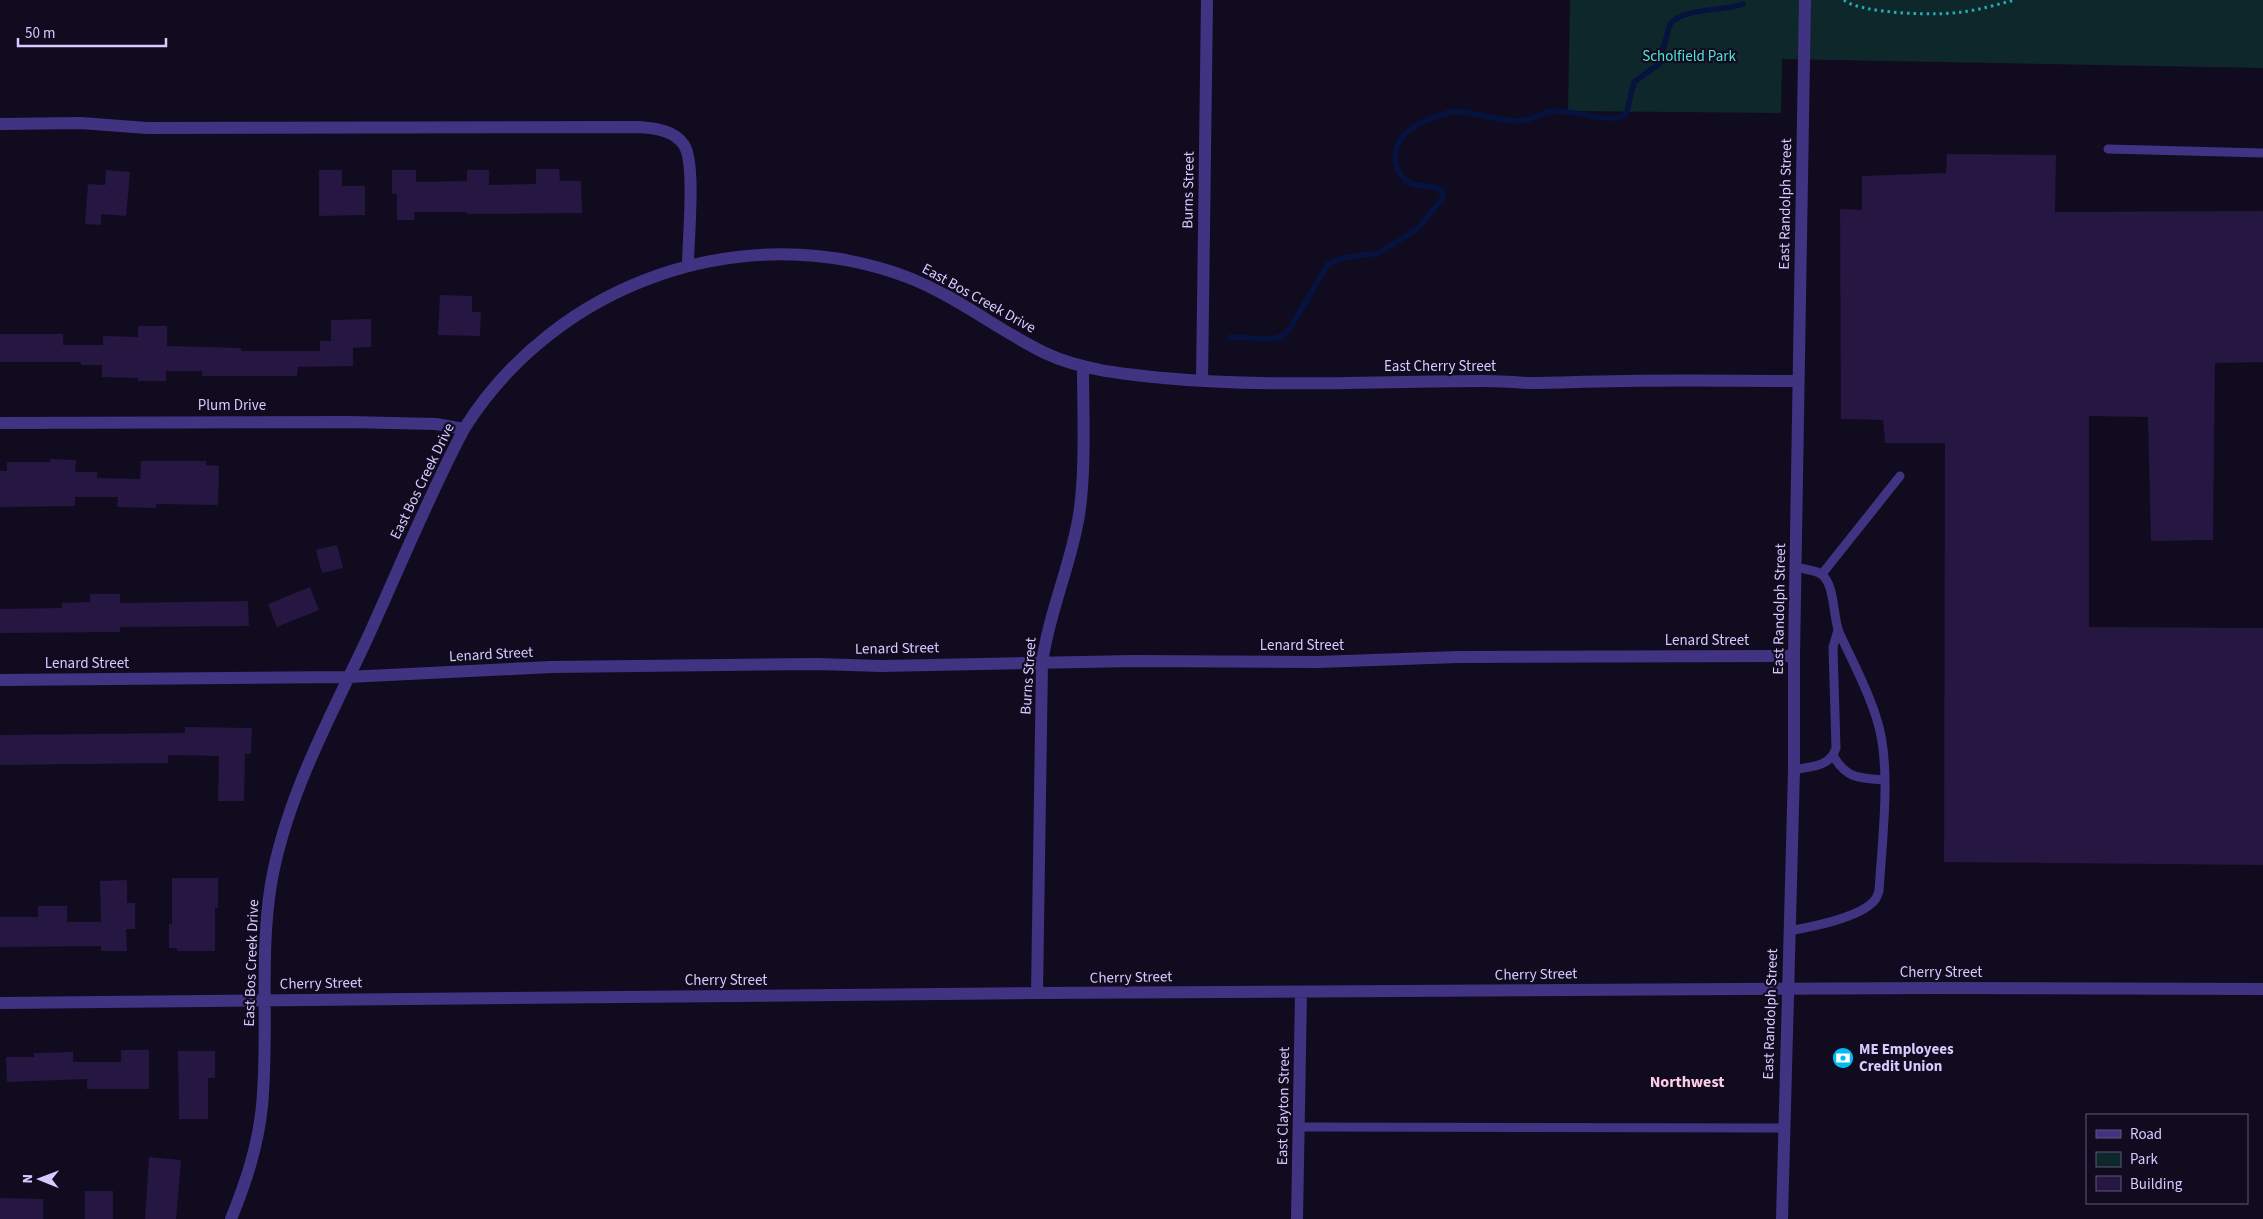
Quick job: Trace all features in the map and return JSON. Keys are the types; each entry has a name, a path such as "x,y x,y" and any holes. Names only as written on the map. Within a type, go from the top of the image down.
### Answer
{"street":[{"name":"Burns Street","path":"1202,381 1207,0"},
{"name":"East Randolph Street","path":"1782,1219 1794,770 1794,656 1805,0"},
{"path":"0,124 81,123 147,128 638,127 658,129 678,139 687,151 689,160 688,265"},
{"name":"East Bos Creek Drive","path":"231,1219 252,1163 259,1129 264,1079 264,1001 268,904 280,846 300,783 464,429 506,374 535,347 563,325 582,311 619,290 688,265 734,257 776,255 822,258 874,267 924,284 1044,352 1083,366"},
{"name":"Burns Street","path":"1037,993 1042,663 1046,635 1076,531 1080,507 1083,366"},
{"name":"East Cherry Street","path":"1083,366 1138,375 1202,381 1254,383 1798,381"},
{"name":"Plum Drive","path":"0,423 348,422 436,424 464,429"},
{"name":"Lenard Street","path":"0,680 348,678 551,667 807,664 881,666 1133,660 1317,662 1458,657 1794,656"},
{"name":"Cherry Street","path":"0,1003 473,997 1301,993 1787,988 2263,989"},
{"name":"East Clayton Street","path":"1297,1219 1301,993"}],"lane":[{"path":"2108,149 2263,153"},
{"path":"1822,574 1900,476"},
{"path":"1789,931 1825,924 1852,915 1874,902 1879,891 1884,780 1884,752 1877,720 1859,673 1838,630 1827,582 1822,574 1796,567"},
{"path":"1794,770 1822,765 1834,756 1836,748 1832,647 1838,630"},
{"path":"1834,756 1841,768 1854,777 1884,780"},
{"path":"1299,1127 1784,1128"}],"path":[{"path":"1844,0 1849,4 1862,8 1916,13 1961,12 2015,0"}],"green space":[{"name":"Scholfield Park","path":"1570,0 2263,0 2263,68 1782,59 1781,113 1568,111"}],"building":[{"path":"1947,154 2056,155 2055,212 2263,211 2263,362 2215,363 2213,540 2151,541 2148,417 2089,416 2089,627 2263,628 2263,865 1944,862 1945,443 1885,443 1883,420 1841,419 1840,209 1862,210 1862,176 1946,173"},
{"path":"536,169 559,169 560,181 581,181 582,213 467,214 467,212 414,212 414,220 397,220 397,194 392,194 392,170 416,170 416,182 467,181 467,170 489,170 489,185 536,184"},
{"path":"106,170 130,172 126,216 101,214 101,225 85,224 88,184 105,185"},
{"path":"319,170 342,170 342,186 365,186 365,215 319,216"},
{"path":"440,295 472,296 472,312 481,312 480,336 438,335"},
{"path":"371,319 371,347 353,348 353,366 298,367 297,376 202,376 202,371 166,371 166,381 138,381 138,378 102,377 102,365 81,365 81,362 0,362 0,334 63,334 63,345 103,345 103,336 138,337 138,326 167,326 167,346 241,348 241,351 320,351 320,341 331,341 331,320"},
{"path":"50,459 76,460 75,472 97,472 97,478 140,479 141,461 206,461 206,465 219,466 218,505 156,504 156,508 117,507 118,497 75,497 75,506 0,507 0,471 7,471 7,462 50,462"},
{"path":"337,545 343,568 322,573 316,550"},
{"path":"310,587 319,610 277,627 268,604"},
{"path":"90,594 120,594 120,603 248,601 249,626 120,627 120,632 0,633 0,609 62,608 62,603 90,602"},
{"path":"185,727 252,728 251,754 245,754 244,801 218,801 219,756 168,755 168,763 0,765 0,735 185,733"},
{"path":"172,878 218,878 218,908 215,908 215,951 177,951 177,948 169,948 169,924 172,924"},
{"path":"127,880 127,903 135,903 135,929 126,929 127,951 101,951 101,946 0,947 0,917 38,917 38,906 67,906 67,922 101,922 100,881"},
{"path":"121,1050 149,1050 149,1089 87,1089 87,1079 7,1082 6,1057 34,1057 34,1053 73,1052 73,1062 121,1062"},
{"path":"178,1051 215,1051 215,1078 208,1078 208,1119 179,1119"},
{"path":"149,1157 181,1160 176,1219 145,1219"},
{"path":"85,1191 113,1191 113,1219 85,1219"},
{"path":"0,1198 43,1199 43,1219 0,1219"}],"waterway":[{"path":"1230,337 1271,339 1282,336 1291,327 1328,264 1342,258 1379,253 1417,229 1442,199 1443,194 1436,188 1408,182 1398,169 1395,155 1397,148 1405,134 1416,126 1432,118 1455,111 1512,121 1525,120 1557,111 1601,118 1626,115 1634,82 1659,64 1670,24 1694,12 1743,4"}],"place":[{"name":"ME Employees Credit Union","path":"1843,1058"}],"district":[{"name":"Northwest","path":"1687,1081"}]}
